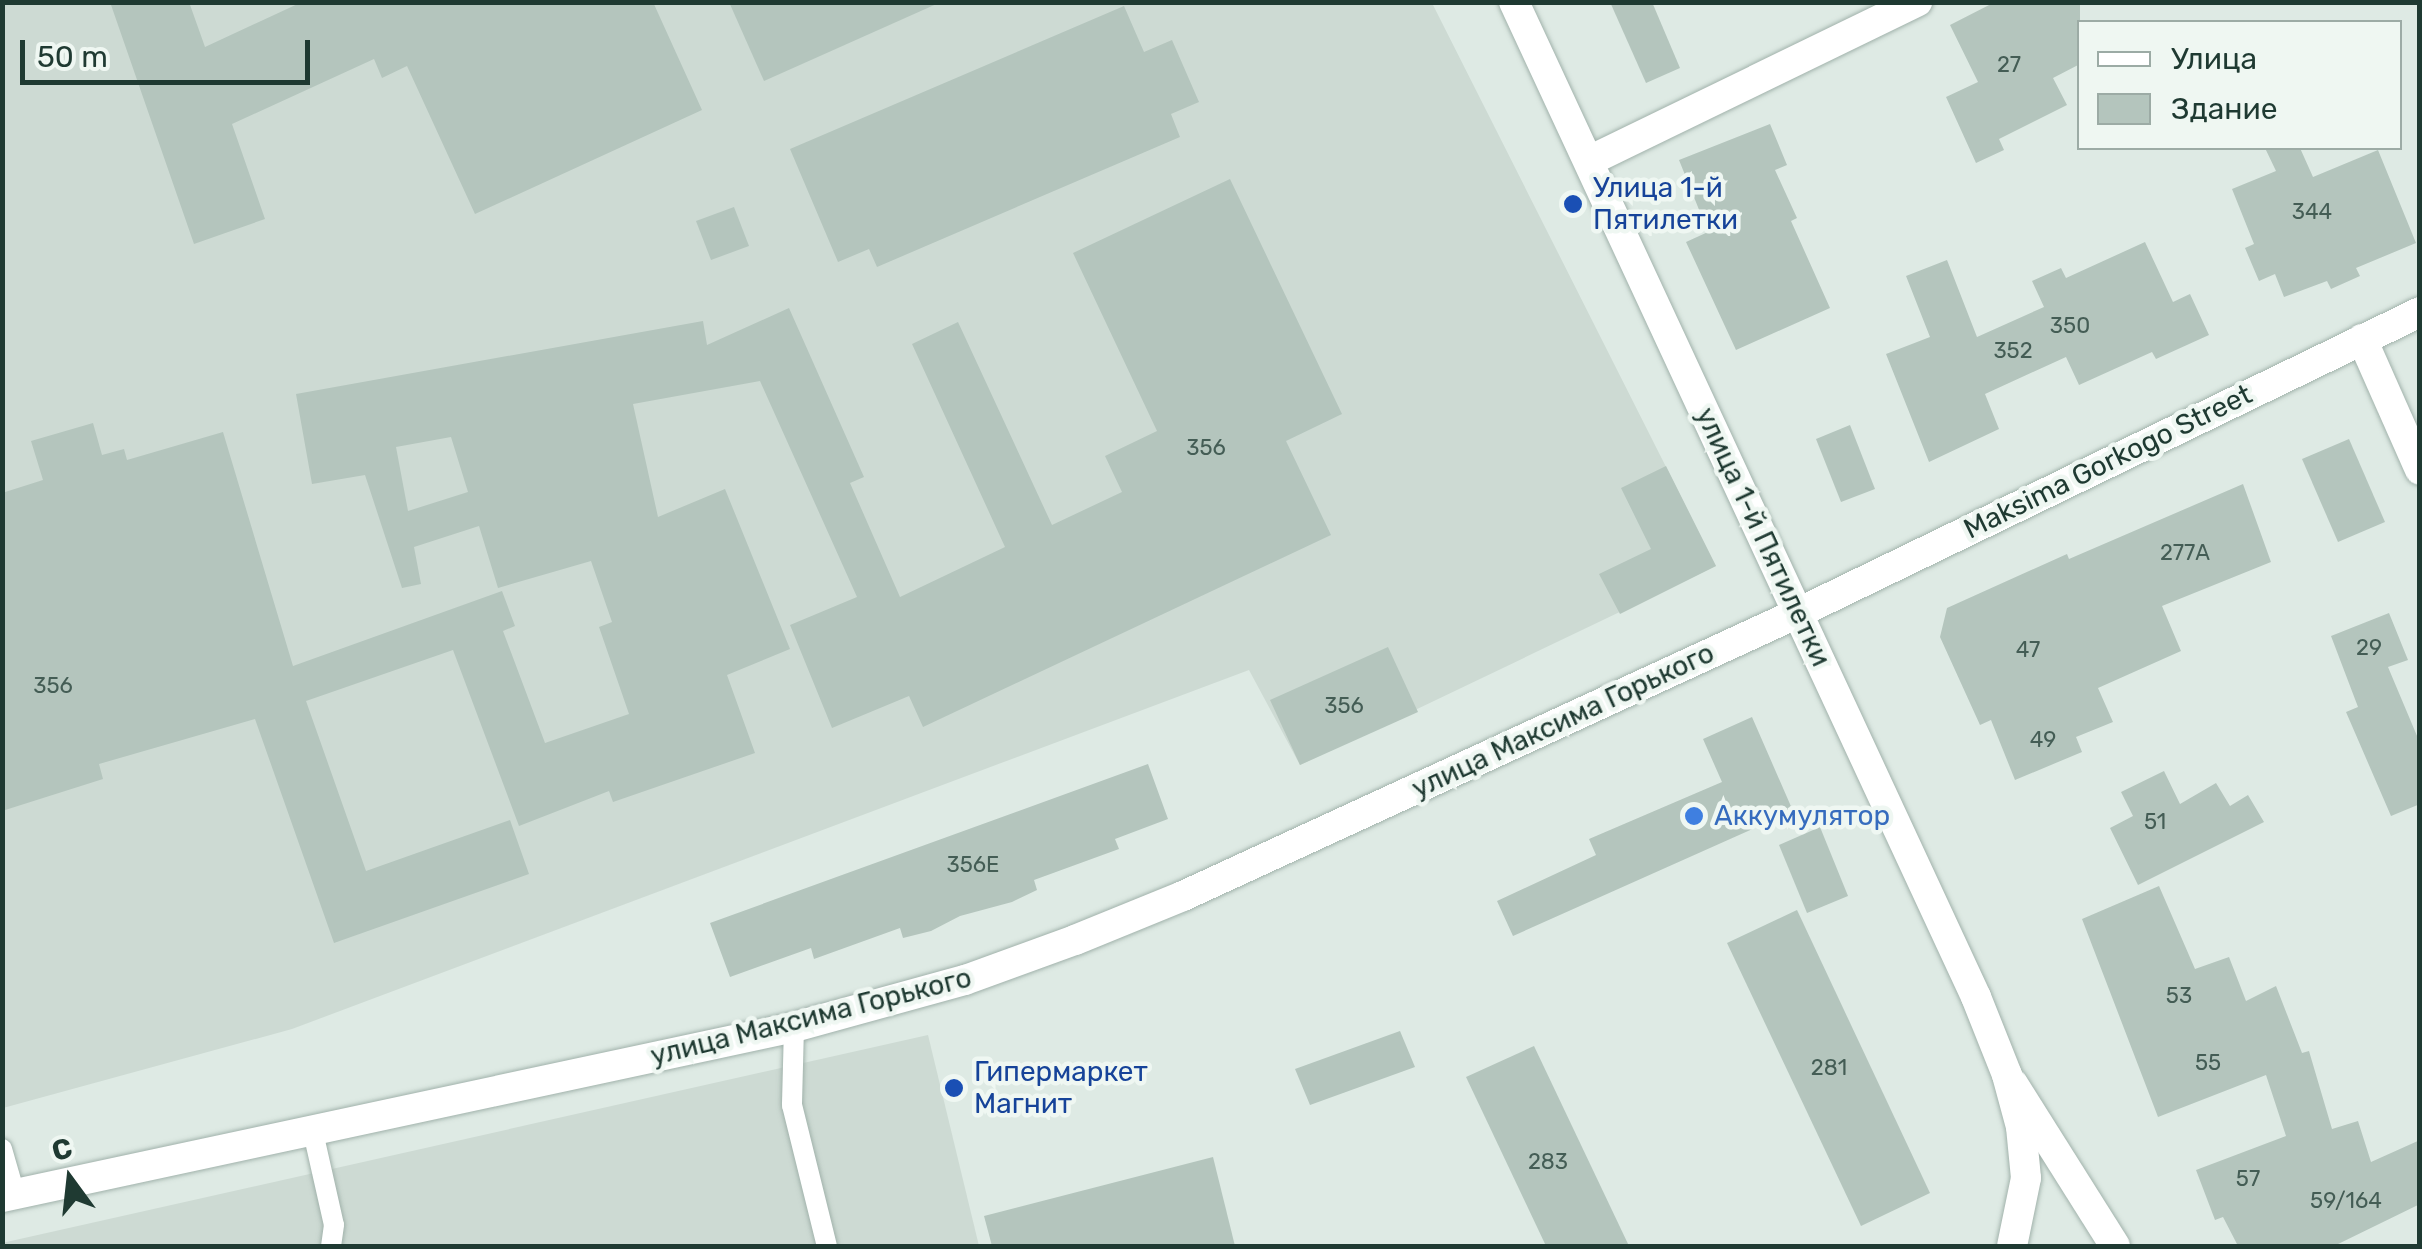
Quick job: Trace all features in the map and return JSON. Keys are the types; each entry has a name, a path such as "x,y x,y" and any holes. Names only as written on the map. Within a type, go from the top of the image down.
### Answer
{"main road":[{"name":"улица 1-й Пятилетки","path":"1514,2 1976,997 2007,1074 2020,1127 2026,1178 2012,1246"},
{"path":"1589,161 1917,2"},
{"name":"Maksima Gorkogo Street","path":"1798,613 2420,312"},
{"path":"2362,339 2420,470"},
{"name":"улица Максима Горького","path":"9,1196 794,1027 965,980 1184,896 1798,613"},
{"name":"улица 1-й Пятилетки","path":"2007,1074 2115,1246"}],"lane":[{"path":"794,1027 792,1105 827,1246"},
{"path":"313,1132 334,1225 330,1246"},
{"path":"2,1149 9,1196"}],"shaded area":[{"path":"2,3 1432,3 1716,566 1300,765 1249,670 292,1029 3,1108"},
{"path":"928,1035 979,1246 2,1243"}],"building":[{"path":"110,2 189,2 205,47 302,2 653,2 702,110 475,214 407,66 382,78 374,59 232,124 265,219 194,244"},
{"path":"729,2 941,2 764,81"},
{"path":"1610,2 1652,2 1680,68 1646,83"},
{"path":"1995,2 2080,2 2077,66 2053,78 2067,105 1999,139 2004,150 1976,163 1946,97 1978,82 1950,25"},
{"path":"1124,6 1144,52 1172,40 1199,102 1171,114 1180,137 877,267 869,249 838,262 790,149"},
{"path":"1770,124 1787,165 1775,170 1797,218 1791,221 1830,308 1736,350 1686,242 1708,232 1679,160"},
{"path":"2266,150 2301,150 2313,177 2378,150 2416,243 2356,268 2360,276 2331,289 2327,281 2284,297 2275,274 2259,281 2245,248 2254,244 2232,189 2276,171"},
{"path":"1230,179 1342,414 1286,441 1331,535 923,727 909,696 832,728 790,625 857,597 760,381 633,404 658,517 725,489 790,649 727,675 755,753 613,802 609,791 519,826 453,650 306,701 366,871 510,820 529,874 334,943 255,719 99,764 103,779 2,811 2,493 43,480 31,441 93,423 102,455 124,449 127,460 223,432 293,666 502,591 515,626 503,631 545,743 629,714 599,627 612,622 591,561 498,588 479,526 414,547 421,584 402,588 365,475 312,484 296,394 703,321 707,345 789,308 864,477 850,483 900,597 1005,547 912,344 958,322 1052,525 1122,492 1105,456 1157,431 1073,253","holes":["451,437 468,492 408,511 396,447"]},
{"path":"734,207 749,246 711,260 696,221"},
{"path":"2145,242 2173,302 2190,294 2209,335 2156,359 2152,352 2079,385 2066,357 1985,394 1999,429 1929,462 1886,354 1930,337 1906,276 1947,260 1977,337 2044,307 2032,281 2061,268 2066,278"},
{"path":"1850,425 1875,489 1841,502 1816,439"},
{"path":"2349,439 2385,522 2338,542 2302,459"},
{"path":"1666,466 1716,566 1620,614 1599,574 1651,549 1621,488"},
{"path":"2243,484 2271,562 2162,606 2181,651 2098,688 2113,722 2076,737 2082,752 2015,780 1991,720 1980,725 1940,637 1947,608 2067,554 2069,559"},
{"path":"2389,613 2408,660 2388,667 2420,743 2420,804 2391,816 2346,712 2358,707 2331,636"},
{"path":"1388,647 1418,712 1300,765 1270,700"},
{"path":"1752,717 1793,811 1513,936 1497,901 1596,855 1589,839 1722,782 1703,739"},
{"path":"1148,764 1168,819 1115,839 1119,849 1034,880 1037,890 1012,902 960,916 931,931 903,938 900,928 814,959 811,948 730,977 710,923"},
{"path":"2164,771 2180,804 2216,783 2230,806 2248,795 2264,822 2138,885 2110,828 2133,816 2121,792"},
{"path":"1820,827 1848,896 1807,913 1779,845"},
{"path":"2159,886 2195,969 2229,957 2246,1001 2276,986 2302,1053 2309,1051 2332,1129 2358,1121 2371,1162 2420,1140 2420,1204 2334,1246 2238,1246 2223,1217 2215,1220 2196,1170 2286,1136 2266,1075 2158,1117 2082,919"},
{"path":"1797,910 1930,1193 1861,1226 1727,943"},
{"path":"1400,1031 1415,1067 1310,1105 1295,1069"},
{"path":"1534,1046 1629,1246 1546,1246 1466,1077"},
{"path":"1213,1157 1235,1246 992,1246 984,1216"}],"place":[{"name":"Улица 1-й Пятилетки","path":"1573,204"},
{"name":"Аккумулятор","path":"1694,816"},
{"name":"Гипермаркет Магнит","path":"954,1088"}]}
